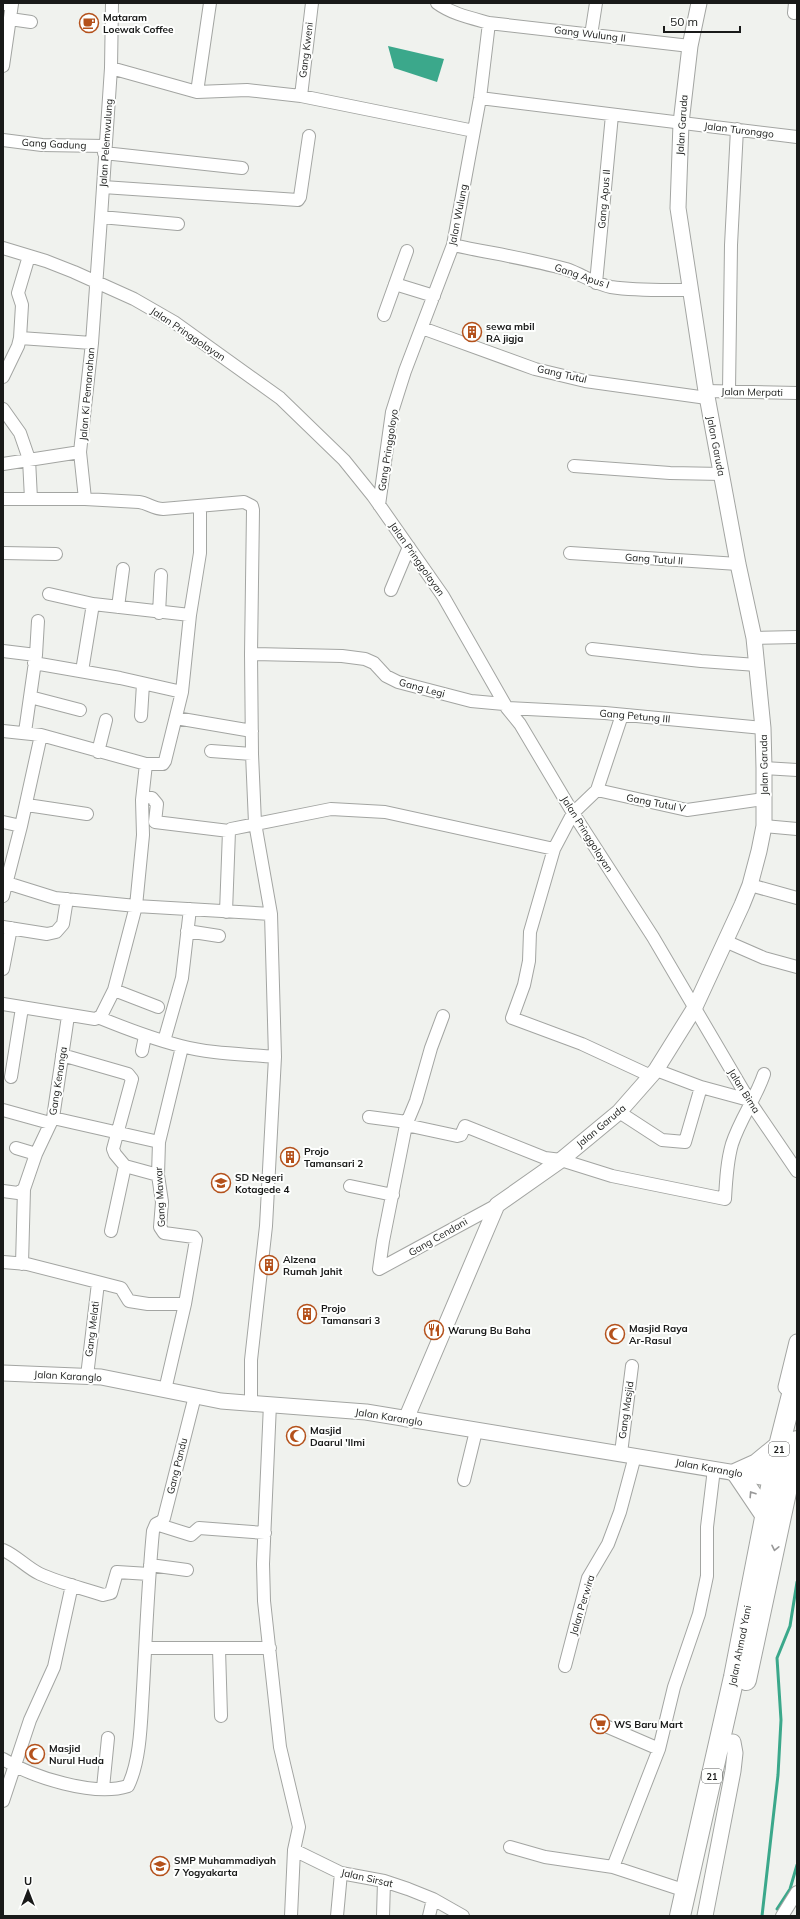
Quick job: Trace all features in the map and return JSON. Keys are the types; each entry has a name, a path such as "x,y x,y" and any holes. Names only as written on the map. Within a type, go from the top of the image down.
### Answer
{"highway":[{"name":"Jalan Ahmad Yani","path":"680,1916 731,1730 741,1635 792,1448 786,1419 797,1375"},
{"name":"Jalan Ahmad Yani","path":"694,1916 773,1517 773,1479 792,1448"},
{"path":"792,1448 738,1473 773,1517 797,1507"}],"street":[{"name":"Jalan Pelemwulung","path":"96,282 111,68 112,3"},
{"path":"198,92 210,3"},
{"name":"Gang Kweni","path":"301,96 312,3"},
{"path":"437,3 462,15 489,23"},
{"path":"591,34 596,3"},
{"name":"Jalan Garuda","path":"497,1205 561,1160 619,1112 654,1073 694,1009 750,885 764,826 763,728 754,638 738,564 707,395 678,208 680,123 690,46 699,3"},
{"path":"3,66 10,19 8,4"},
{"path":"10,19 30,22"},
{"name":"Gang Wulung II","path":"489,23 690,46"},
{"name":"Jalan Wulung","path":"422,328 453,245 480,98 489,23"},
{"path":"111,68 198,92 246,90 301,96 474,131"},
{"path":"480,98 680,123"},
{"name":"Gang Apus II","path":"596,283 612,115"},
{"name":"Jalan Turonggo","path":"680,123 797,137"},
{"path":"729,391 731,245 737,130"},
{"path":"103,187 298,200 300,197 309,136"},
{"name":"Gang Gadung","path":"3,140 42,145 105,149 242,168"},
{"path":"101,217 178,224"},
{"name":"Gang Apus I","path":"453,245 551,265 609,287 690,290"},
{"name":"Jalan Pringgolayan","path":"3,248 74,272 134,299 174,322 280,398 344,460 379,505 458,621 506,706 520,724 573,813 653,936 694,1009"},
{"path":"384,315 407,252"},
{"path":"3,377 18,346 20,338 22,304 18,293 29,256"},
{"name":"Jalan Ki Pemanahan","path":"3,464 80,452 92,343 96,282"},
{"path":"395,284 434,296"},
{"name":"Gang Pringgoloyo","path":"379,505 392,412 404,371 422,328"},
{"name":"Gang Tutul","path":"422,328 543,370 586,380 707,395"},
{"path":"20,338 92,343"},
{"name":"Jalan Merpati","path":"707,395 729,391 797,393"},
{"path":"3,409 20,433 29,459 31,499"},
{"path":"80,452 85,499"},
{"path":"574,466 670,473 722,474"},
{"path":"3,499 85,499 139,502 156,509 244,502 252,506 251,654 252,754 255,823 271,914 276,1057 266,1226 251,1360 251,1403"},
{"path":"3,731 25,732 41,735 98,752 146,764 163,764 182,692 190,615 200,553 200,506"},
{"path":"391,590 409,548"},
{"path":"3,553 56,554"},
{"name":"Gang Tutul II","path":"570,553 738,564"},
{"path":"118,607 123,569"},
{"path":"159,613 161,575"},
{"path":"48,594 93,604 159,613 190,615"},
{"path":"82,671 93,604"},
{"path":"25,732 35,659 38,621"},
{"path":"754,638 797,637"},
{"path":"592,649 701,661 757,664"},
{"path":"3,651 82,671 182,692"},
{"name":"Gang Legi","path":"251,654 342,656 366,660 374,662 386,676 398,682 471,701 506,706"},
{"path":"141,716 143,684"},
{"path":"30,697 80,710"},
{"name":"Gang Petung III","path":"506,706 622,714 763,728"},
{"path":"622,714 597,790 573,813 554,849 530,932 529,961 524,985 512,1018 654,1073 750,1101"},
{"path":"176,718 252,731"},
{"path":"98,752 106,720"},
{"path":"3,896 27,805 41,735"},
{"path":"211,750 252,754"},
{"path":"100,1018 114,990 136,906 143,835 143,796 146,764"},
{"path":"764,768 797,770"},
{"name":"Gang Tutul V","path":"597,790 687,810 764,799"},
{"path":"143,796 152,798 157,804 155,822 229,831 231,829 255,823 331,810 364,810 385,812 554,849"},
{"path":"27,805 87,814"},
{"path":"3,822 21,826"},
{"path":"764,826 797,829"},
{"path":"226,912 229,831"},
{"path":"7,884 46,896 67,899 136,906 271,914"},
{"path":"750,885 797,898"},
{"path":"3,965 7,928 47,934 56,932 62,924 67,899"},
{"path":"164,1041 182,978 190,909"},
{"path":"187,932 219,936"},
{"path":"725,941 764,958 797,967"},
{"path":"114,990 158,1007"},
{"path":"3,1004 68,1016 95,1019 100,1018 145,1036 182,1046 213,1052 276,1057"},
{"path":"11,1077 22,1008"},
{"name":"Jalan Bima","path":"694,1009 750,1101 797,1171"},
{"name":"Gang Kenanga","path":"22,1264 24,1189 36,1154 51,1121 68,1016"},
{"path":"350,1186 393,1195 407,1123 416,1101 431,1048 443,1016"},
{"path":"142,1051 145,1036"},
{"name":"Gang Mawar","path":"165,1390 184,1304 196,1240 194,1237 167,1234 161,1231 160,1227 162,1202 158,1175 159,1142 182,1046"},
{"path":"62,1055 128,1074 132,1077 113,1151 125,1166 158,1175"},
{"path":"369,1117 407,1123 457,1136 461,1135 465,1126 545,1158 561,1160 612,1176 725,1199 730,1152 750,1101 760,1085 764,1074"},
{"path":"619,1112 662,1140 685,1142 701,1087"},
{"path":"3,1110 159,1142"},
{"path":"16,1148 36,1154"},
{"path":"110,1231 125,1166"},
{"path":"3,1191 18,1192 24,1189"},
{"name":"Gang Cendani","path":"393,1195 383,1241 379,1269 497,1205"},
{"path":"406,1419 497,1205"},
{"path":"3,1262 22,1264 121,1288 129,1301 148,1304 184,1304"},
{"name":"Gang Melati","path":"87,1376 98,1283"},
{"path":"786,1419 785,1392 797,1342"},
{"name":"Gang Masjid","path":"620,1453 632,1366"},
{"name":"Jalan Karanglo","path":"3,1373 108,1378 221,1401 366,1412 773,1479"},
{"name":"Gang Pandu","path":"154,1528 164,1518 195,1396"},
{"path":"270,1404 264,1594 280,1747 299,1827 294,1850 291,1916"},
{"path":"464,1480 476,1431"},
{"name":"Jalan Perwira","path":"565,1666 588,1578 608,1544 620,1512 635,1456"},
{"path":"613,1868 659,1749 674,1686 699,1614 707,1576 707,1527 714,1469"},
{"path":"3,1759 14,1766 64,1784 103,1788 122,1788 128,1786 131,1779 139,1741 142,1712 149,1570 154,1528 191,1535 199,1528 265,1533"},
{"path":"3,1550 15,1556 39,1573 72,1585 107,1595 110,1593 117,1572 187,1570"},
{"path":"3,1801 30,1720 54,1667 72,1585"},
{"path":"671,1916 726,1673 741,1635"},
{"path":"146,1648 270,1648"},
{"path":"219,1649 221,1716"},
{"path":"608,1727 659,1749"},
{"path":"705,1916 733,1771 735,1753 731,1730"},
{"path":"103,1788 108,1738"},
{"path":"510,1847 545,1857 613,1868 677,1888"},
{"name":"Jalan Sirsat","path":"294,1850 341,1873 384,1881 433,1899 463,1916"},
{"path":"338,1916 341,1873"},
{"path":"383,1916 384,1881"},
{"path":"782,1916 797,1892"},
{"path":"429,1916 433,1899"}],"shaded area":[{"path":"388,46 444,59 437,82 394,68"}],"waterway":[{"path":"762,1916 778,1775 781,1720 777,1658 790,1626 797,1582"},
{"path":"777,1909 790,1889 797,1865"}],"place":[{"name":"Mataram Loewak Coffee","path":"89,23"},
{"name":"sewa mbil RA jigja","path":"472,332"},
{"name":"Projo Tamansari 2","path":"290,1157"},
{"name":"SD Negeri Kotagede 4","path":"221,1183"},
{"name":"Alzena Rumah Jahit","path":"269,1265"},
{"name":"Projo Tamansari 3","path":"307,1314"},
{"name":"Warung Bu Baha","path":"434,1330"},
{"name":"Masjid Raya Ar-Rasul","path":"615,1334"},
{"name":"Masjid Daarul 'Ilmi","path":"296,1436"},
{"name":"WS Baru Mart","path":"600,1724"},
{"name":"Masjid Nurul Huda","path":"35,1754"},
{"name":"SMP Muhammadiyah 7 Yogyakarta","path":"160,1866"}]}
